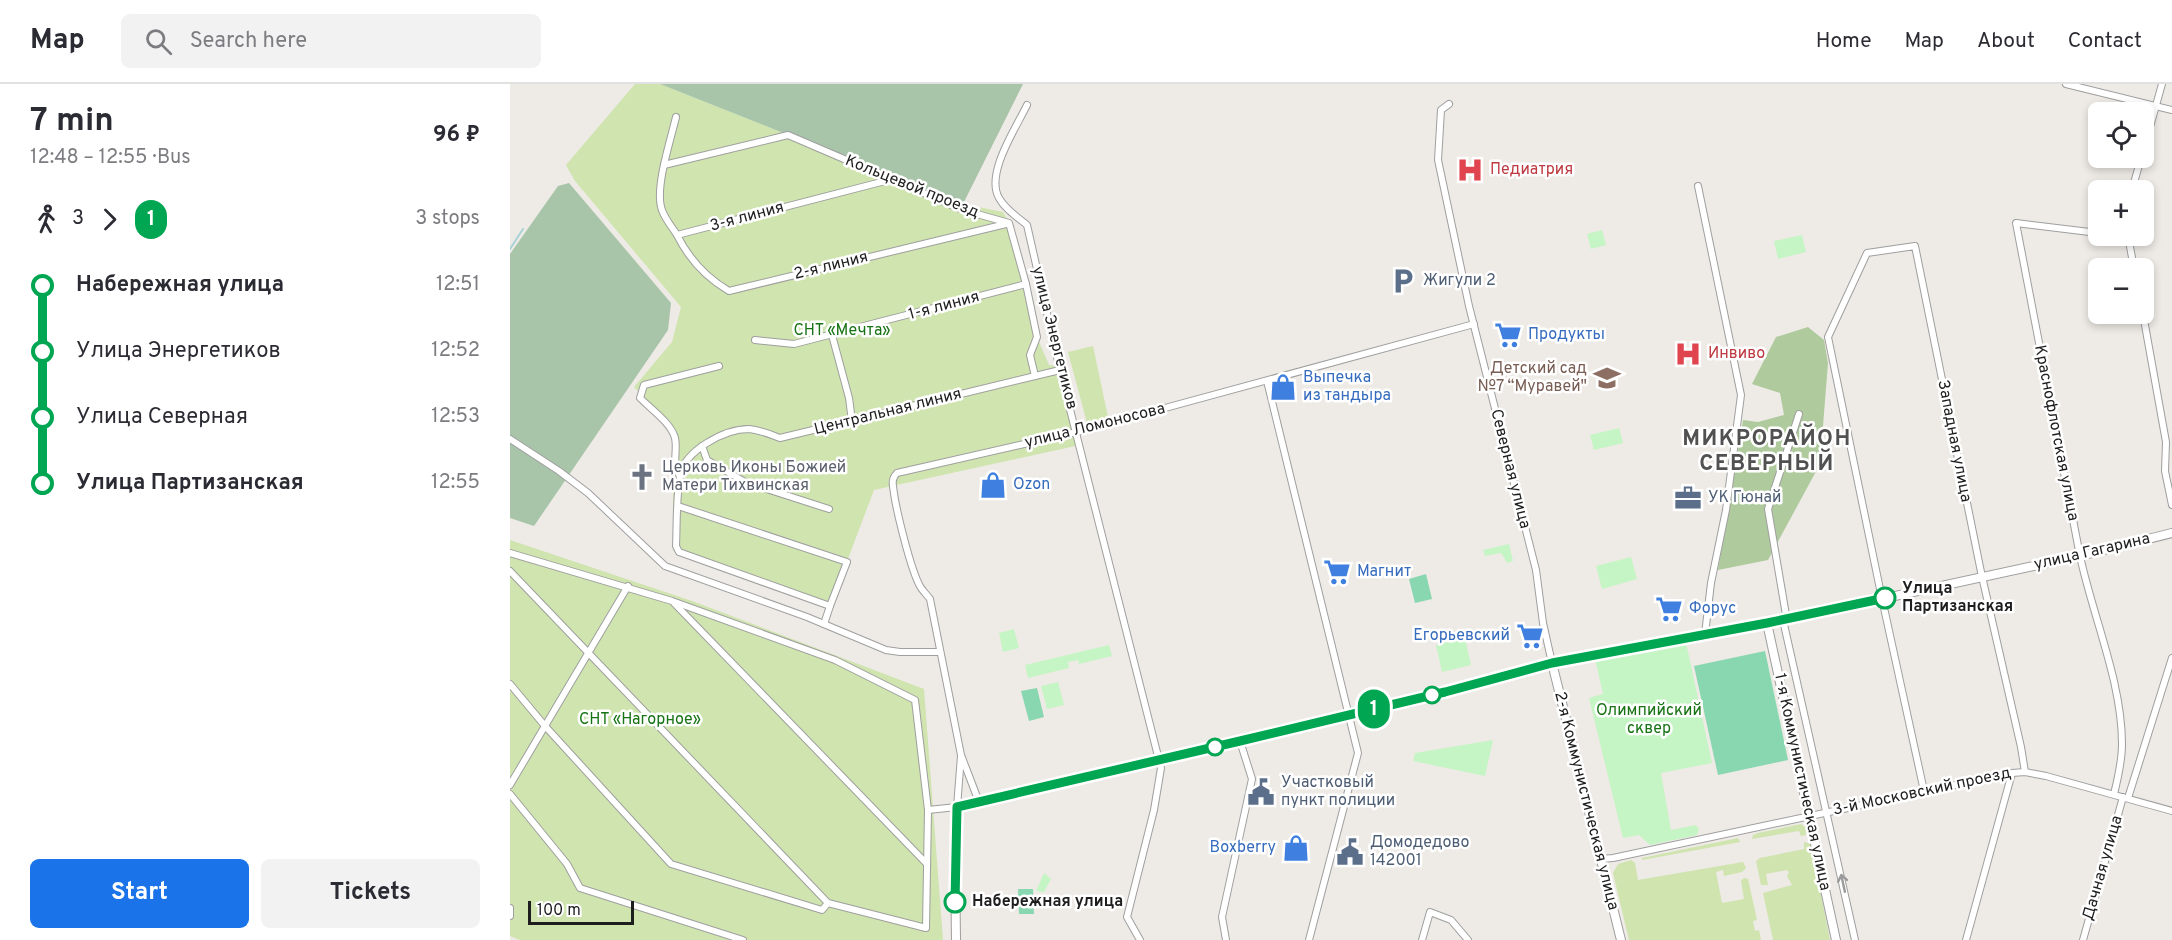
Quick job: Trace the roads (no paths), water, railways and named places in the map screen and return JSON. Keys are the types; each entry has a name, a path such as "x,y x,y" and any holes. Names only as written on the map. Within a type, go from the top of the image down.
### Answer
{"street":[{"path":"2066,84 2172,110"},
{"path":"2154,110 2162,84"},
{"name":"Северная улица","path":"1449,104 1441,110 1437,160 1474,324 1536,570 1543,623 1552,663"},
{"name":"улица Энергетиков","path":"1027,105 996,170 994,185 999,199 1013,215 1027,225 1060,370 1161,768 1154,810 1127,917 1140,940"},
{"path":"676,117 664,165 660,200 662,211 677,235"},
{"name":"Кольцевой проезд","path":"664,165 788,135 963,210 1009,223"},
{"name":"3-я линия","path":"677,235 889,180"},
{"path":"1698,186 1742,395 1726,510 1711,583 1705,634"},
{"path":"1009,223 1026,284 1037,337 1030,355 1035,376"},
{"name":"2-я линия","path":"677,235 685,252 707,276 729,291 1009,223"},
{"name":"Краснофлотская улица","path":"2088,232 2016,223 2080,556 2120,708 2122,747 2114,794"},
{"name":"Западная улица","path":"1882,599 1828,337 1868,253 1915,246 1982,577 2025,772"},
{"name":"1-я линия","path":"755,340 795,344 1026,284"},
{"name":"улица Ломоносова","path":"939,652 930,599 921,588 914,571 901,524 892,485 897,473 1077,432 1474,324"},
{"path":"2144,324 2166,442 2165,471 2172,505"},
{"path":"832,335 849,398 852,421"},
{"path":"680,476 676,471 675,437 668,426 640,398 644,385 719,366"},
{"name":"Центральная линия","path":"702,446 717,438 747,429 762,431 780,438 1060,370"},
{"path":"1267,381 1350,714 1358,757 1309,940"},
{"path":"1799,414 1768,509 1786,615 1783,620 1856,940"},
{"path":"510,439 576,484 665,566 824,624 893,652 939,652 961,755 979,802"},
{"path":"829,509 745,482 707,460 702,446 684,464 680,476 676,546 679,552 830,606"},
{"path":"678,506 847,562 824,624"},
{"name":"улица Гагарина","path":"957,807 1445,692 1552,663 1783,620 2080,556 2172,533"},
{"path":"510,553 628,586 835,660 915,700 927,810 926,928 828,903 510,571"},
{"path":"510,785 628,586"},
{"path":"1882,599 1924,791"},
{"path":"672,601 927,864"},
{"name":"1-я Коммунистическая улица","path":"1767,623 1836,940"},
{"name":"Дачная улица","path":"2083,940 2172,658"},
{"name":"2-я Коммунистическая улица","path":"1552,663 1621,940"},
{"path":"510,684 544,726 670,864 822,910 828,903"},
{"path":"1224,940 1222,917 1252,779 1240,741"},
{"path":"956,940 955,859 961,755"},
{"name":"3-й Московский проезд","path":"1601,859 2012,773 2025,772 2046,776 2172,811"},
{"path":"1966,940 2012,773"},
{"path":"958,785 966,780 973,783"},
{"path":"510,794 567,864 580,888 743,940"},
{"path":"927,810 957,807"},
{"path":"510,908 510,916"},
{"path":"1422,940 1430,912 1451,920 1468,940"}],"waterway":[{"path":"510,249 523,229"}],"place":[{"name":"Педиатрия","path":"1470,170"},
{"name":"Жигули 2","path":"1403,281"},
{"name":"Продукты","path":"1508,335"},
{"name":"Инвиво","path":"1688,354"},
{"name":"Детский сад №7 “Муравей\"","path":"1607,378"},
{"name":"Выпечка из тандыра","path":"1283,387"},
{"name":"Церковь Иконы Божией Матери Тихвинская","path":"642,477"},
{"name":"Ozon","path":"993,485"},
{"name":"УК Гюнай","path":"1688,498"},
{"name":"Магнит","path":"1337,572"},
{"name":"Улица Партизанская","path":"1885,598"},
{"name":"Форус","path":"1669,609"},
{"name":"Егорьевский","path":"1530,636"},
{"name":"Участковый пункт полиции","path":"1261,792"},
{"name":"Boxberry","path":"1296,848"},
{"name":"Домодедово 142001","path":"1350,852"},
{"name":"Набережная улица","path":"955,902"}],"district":[{"name":"МИКРОРАЙОН СЕВЕРНЫЙ","path":"1767,452"}],"park label":[{"name":"СНТ «Мечта»","path":"842,331"},
{"name":"СНТ «Нагорное»","path":"640,720"},
{"name":"Олимпийский сквер","path":"1649,720"}]}
